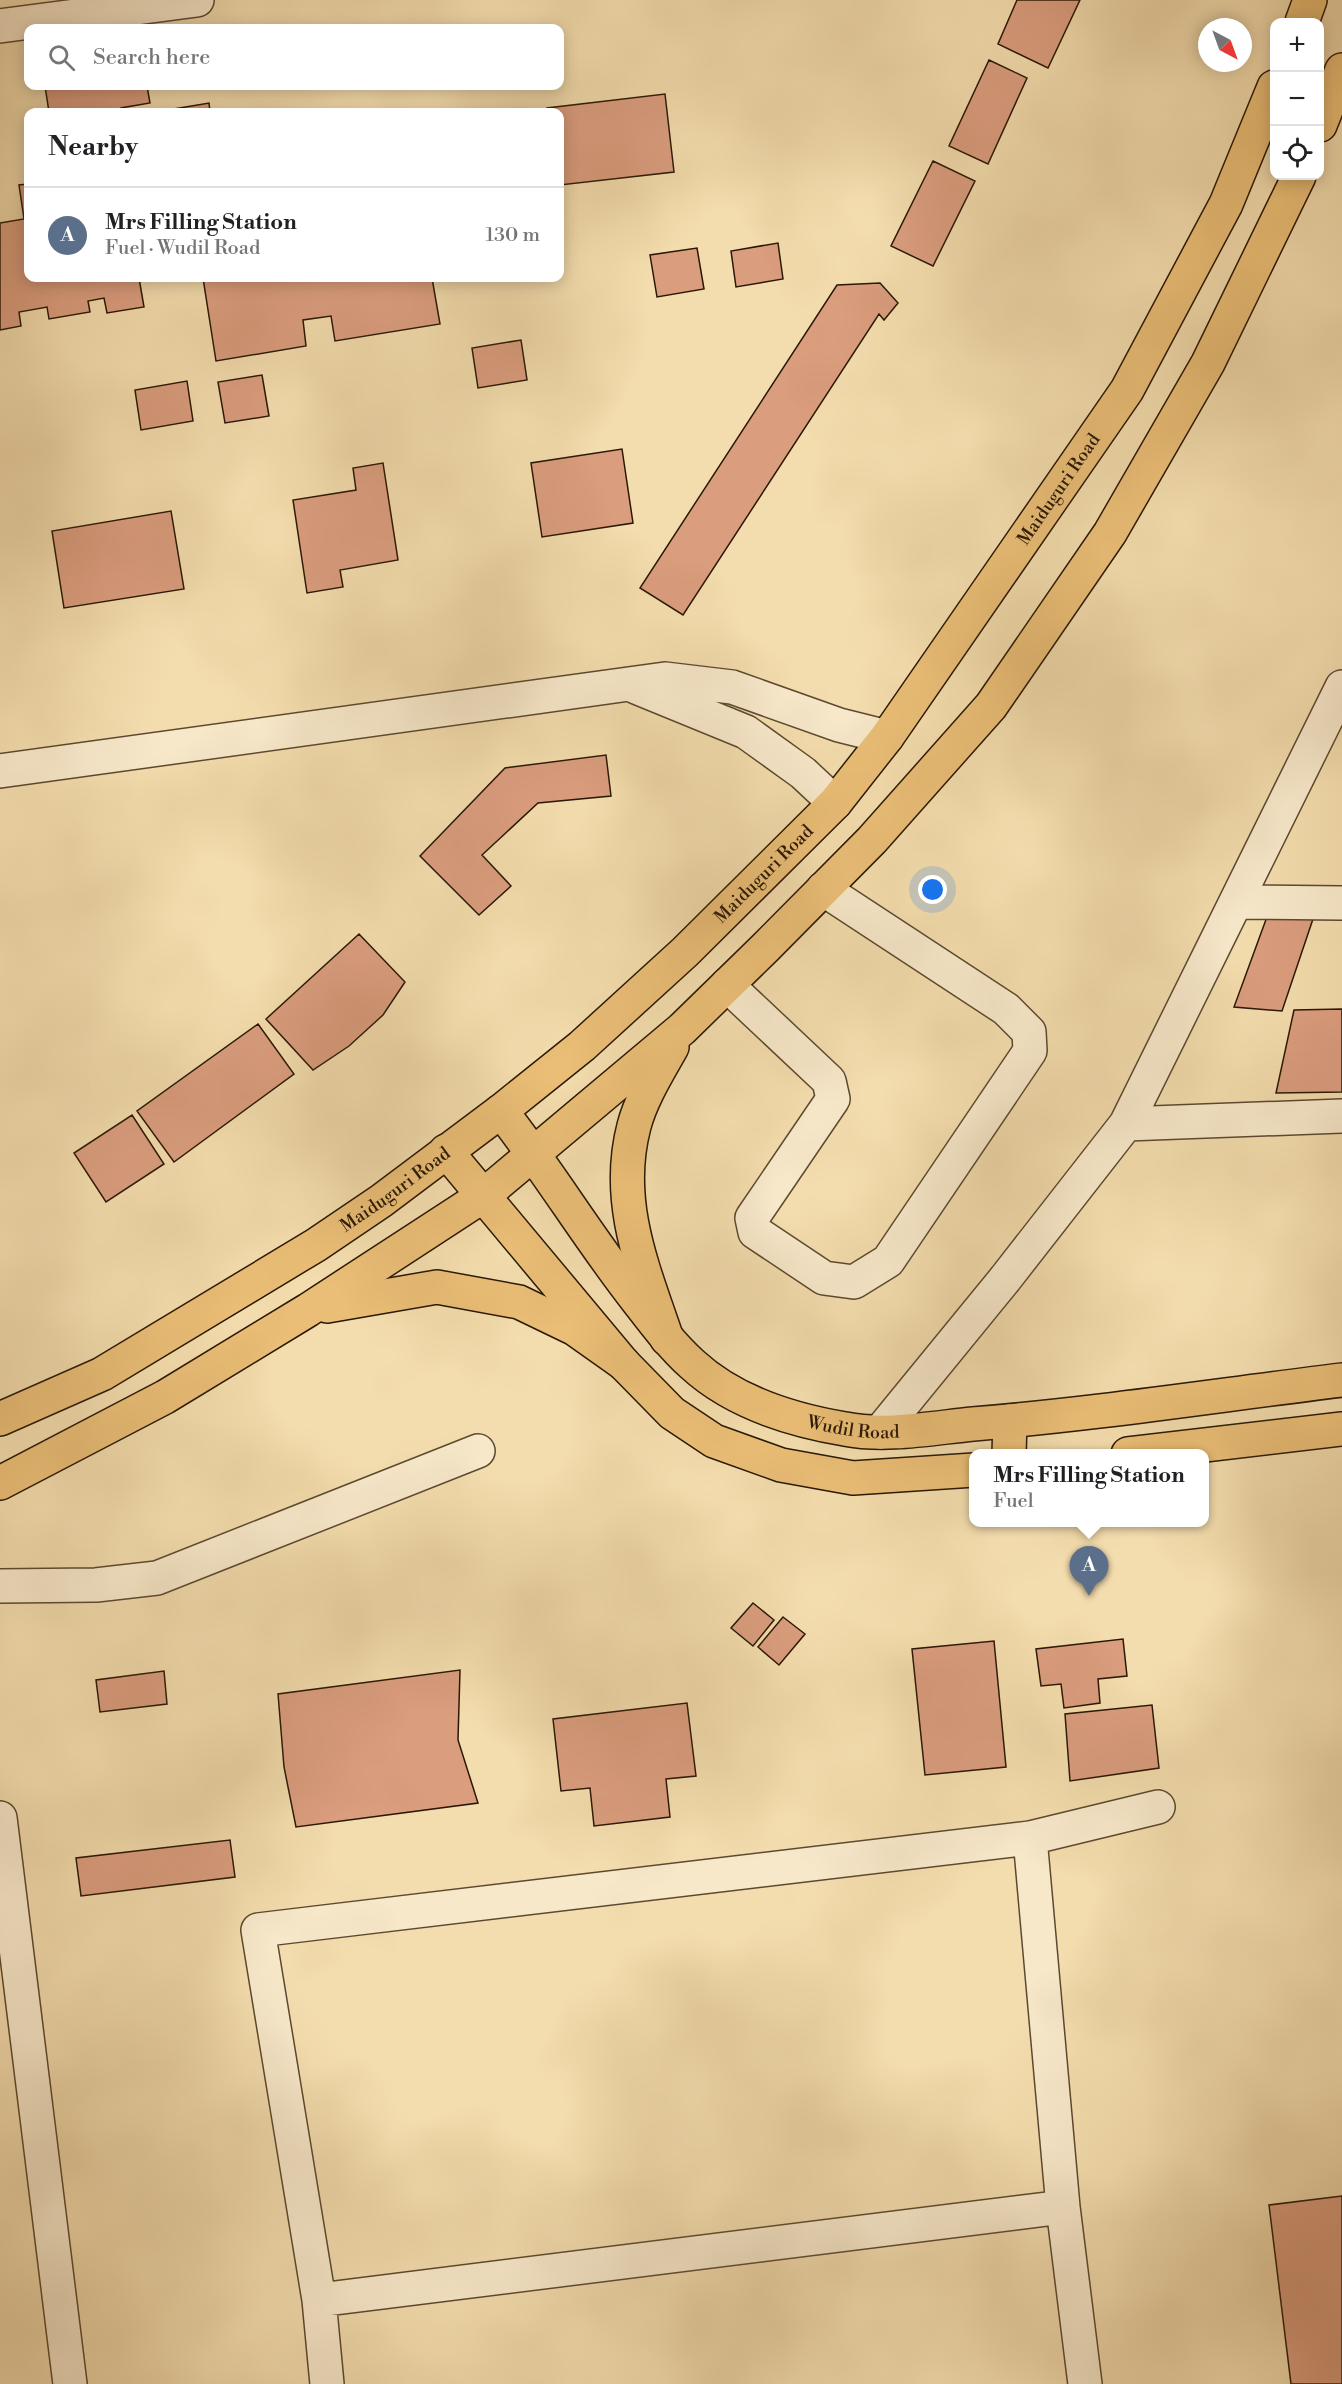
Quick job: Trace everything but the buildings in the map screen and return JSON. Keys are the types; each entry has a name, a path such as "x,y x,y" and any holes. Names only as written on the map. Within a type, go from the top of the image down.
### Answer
{"main road":[{"path":"1303,18 1310,0"},
{"path":"1324,116 1341,77"},
{"name":"Maiduguri Road","path":"0,1419 102,1374 316,1245 381,1201 501,1111 582,1046 685,952 835,803 887,737 1127,390 1226,204 1270,99"},
{"path":"0,1483 165,1397 308,1310 483,1196 682,1029 728,985 872,840 991,706 1110,533 1209,363 1297,180"},
{"path":"667,1339 641,1262 629,1216 625,1173 634,1124 682,1029"},
{"name":"Wudil Road","path":"501,1111 535,1154 606,1261 667,1339 693,1365 734,1394 783,1414 846,1430 880,1432 1010,1421 1342,1380"},
{"path":"446,1151 623,1363 672,1413 714,1442 781,1465 853,1478 969,1470"},
{"path":"308,1310 389,1293 437,1287 519,1302 575,1329 623,1363"},
{"path":"1009,1449 1010,1421"},
{"path":"1171,1449 1342,1429"}],"street":[{"path":"0,26 197,0"},
{"path":"0,771 665,678 732,687 839,725 887,737"},
{"path":"629,684 746,732 803,773 835,803"},
{"path":"880,1432 1005,1279 1126,1124 1342,687"},
{"path":"728,985 829,1081 832,1099 752,1218 755,1232 824,1278 854,1282 888,1261 1030,1051 1029,1032 1006,1009 823,889"},
{"path":"1237,902 1342,903"},
{"path":"1126,1124 1342,1116"},
{"path":"0,1586 96,1585 157,1578 478,1451"},
{"path":"327,2384 319,2300 258,1930 1030,1838 1158,1807"},
{"path":"0,1818 70,2384"},
{"path":"1030,1838 1063,2207 1085,2384"},
{"path":"319,2300 1063,2207"}],"place":[{"name":"Mrs Filling Station","path":"1089,1596"}]}
